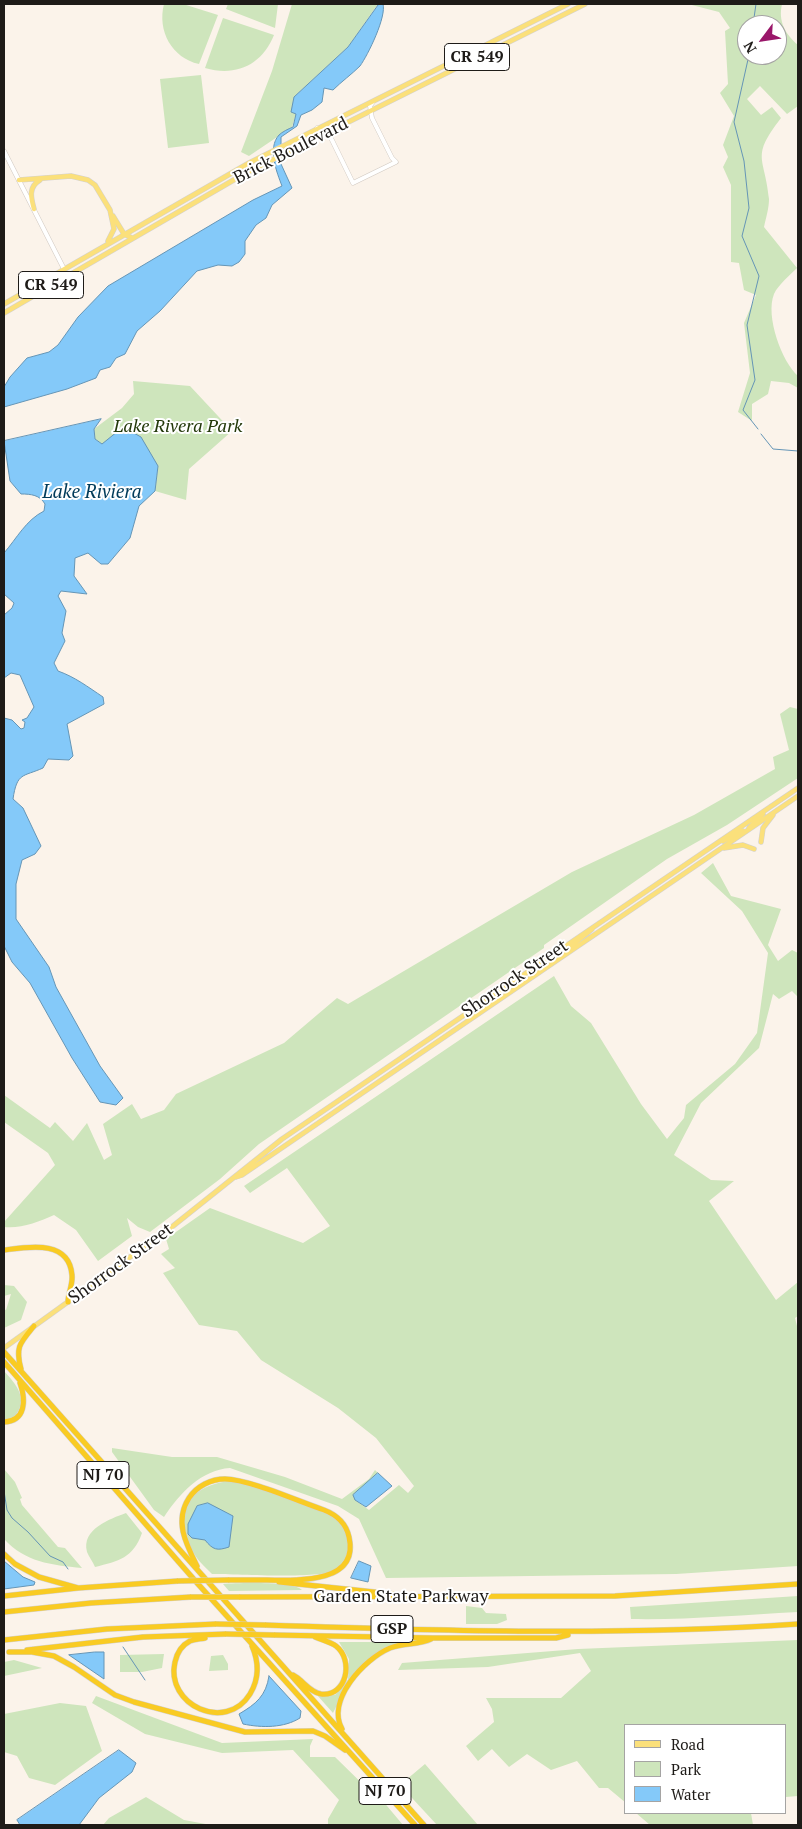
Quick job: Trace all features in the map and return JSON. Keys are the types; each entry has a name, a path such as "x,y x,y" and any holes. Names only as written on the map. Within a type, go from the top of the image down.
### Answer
{"highway":[{"path":"4,1250 42,1246 52,1248 60,1254 68,1261 72,1275 68,1302"},
{"path":"22,1372 18,1357 19,1346 34,1326"},
{"name":"NJ 70","path":"4,1350 424,1825"},
{"name":"NJ 70","path":"4,1362 250,1642 415,1825"},
{"path":"4,1422 11,1422 17,1418 24,1407 19,1380"},
{"path":"4,1596 78,1588 178,1581 316,1579 332,1574 342,1567 348,1556 350,1540 345,1526 335,1515 324,1510 238,1480 214,1480 192,1493 182,1516 185,1539 201,1573"},
{"path":"4,1554 15,1564 39,1577 78,1588"},
{"path":"250,1580 371,1590 408,1596"},
{"name":"Garden State Parkway","path":"4,1612 91,1603 190,1597 615,1596 798,1584"},
{"name":"Garden State Parkway","path":"4,1640 107,1629 216,1624 577,1633 707,1630 798,1624"},
{"path":"6,1652 114,1640 226,1634 556,1638 577,1633"},
{"path":"213,1635 193,1640 183,1646 174,1664 174,1680 179,1692 190,1705 205,1711 225,1712 236,1707 248,1697 257,1675 257,1665 250,1642"},
{"path":"290,1674 320,1694 334,1691 344,1680 347,1668 341,1651 332,1644 310,1636"},
{"path":"347,1738 338,1721 337,1706 360,1670 374,1657 388,1649 433,1638"},
{"path":"6,1652 32,1652 54,1656 74,1667 115,1695 233,1730 258,1733 313,1731 325,1736 354,1756"}],"main road":[{"name":"Brick Boulevard","path":"4,304 267,154 568,4"},
{"name":"Brick Boulevard","path":"4,313 270,160 585,4"},
{"path":"19,180 71,176 88,180 94,185 124,234 132,238"},
{"path":"34,209 31,196 34,184 46,178"},
{"path":"106,245 114,229 110,210"},
{"path":"59,280 64,269"},
{"name":"Shorrock Street","path":"4,1350 34,1326 171,1227 282,1139 603,918 798,788"},
{"name":"Shorrock Street","path":"236,1177 242,1175 798,796"},
{"path":"787,804 798,800"},
{"path":"708,848 740,831 747,830 773,804"},
{"path":"761,842 763,828 774,813"},
{"path":"718,850 733,845 754,849"},
{"path":"527,970 559,952 569,951 571,946 603,918"}],"street":[{"path":"317,128 328,132 353,183 396,162 392,158 370,112 370,106 373,102"},
{"path":"4,151 64,269"}],"green space":[{"path":"164,4 183,4 218,15 199,64 181,56 169,42 163,24"},
{"path":"228,4 278,4 275,28 226,9"},
{"path":"292,4 378,4 348,47 294,97 296,114 292,127 249,156 241,152 272,71"},
{"path":"688,4 782,4 781,15 737,15 737,65 787,65 787,33 798,45 798,106 787,114 760,86 747,99 761,115 772,107 781,118 765,141 763,150 762,157 769,199 764,227 797,268 784,280 774,294 772,314 773,326 781,350 798,376 798,388 789,383 771,381 768,394 752,404 752,421 738,412 750,373 744,323 756,295 744,290 739,263 731,262 731,185 723,167 728,157 723,145 734,116 720,93 728,84 725,31 730,28 719,12"},
{"path":"223,18 274,35 263,54 247,66 237,69 227,71 205,68"},
{"path":"201,75 209,143 168,148 160,79"},
{"name":"Lake Rivera Park","path":"133,381 190,386 232,431 189,469 186,500 155,491 158,466 102,444 95,439 94,429 122,408 134,394"},
{"path":"790,707 798,709 798,778 727,825 667,859 544,945 544,948 259,1144 220,1179 150,1232 138,1227 127,1218 132,1236 98,1261 76,1230 54,1215 29,1224 4,1227 4,1222 55,1165 48,1153 4,1122 4,1095 50,1128 55,1122 73,1141 87,1123 104,1160 112,1155 103,1124 132,1104 141,1119 164,1110 176,1094 284,1043 337,998 348,1004 572,872 694,815 775,769 773,757 789,750 780,714"},
{"path":"713,863 731,896 781,909 768,945 778,961 792,950 798,953 798,997 792,991 779,999 773,994 759,1048 701,1103 674,1155 711,1180 734,1181 709,1201 776,1300 798,1282 798,1316 795,1318 798,1330 798,1566 676,1574 386,1578 359,1519 338,1506 230,1468 210,1473 192,1484 184,1491 164,1517 154,1510 112,1452 112,1448 172,1457 217,1457 285,1477 342,1499 369,1479 375,1470 378,1473 355,1500 369,1510 399,1485 408,1493 414,1486 376,1438 338,1408 261,1360 237,1331 199,1325 163,1273 175,1268 161,1254 169,1249 166,1239 210,1208 303,1243 330,1226 287,1168 250,1193 244,1186 554,976 571,1006 591,1023 641,1104 667,1139 684,1118 686,1105 735,1064 757,1033 768,953 742,911 701,873"},
{"path":"4,1285 14,1286 27,1302 21,1320 4,1328 4,1309 6,1310 11,1294 4,1296"},
{"path":"4,1371 16,1386 21,1398 21,1404 15,1416 4,1421"},
{"path":"4,1469 15,1482 22,1498 20,1499 22,1505 58,1547 65,1548 82,1568 39,1561 21,1553 4,1539"},
{"path":"232,1481 290,1498 334,1516 341,1522 348,1538 348,1551 343,1561 332,1571 310,1575 212,1574 198,1560 192,1550 183,1524 184,1512 188,1502 195,1494 217,1483"},
{"path":"126,1513 142,1533 134,1548 130,1553 118,1560 95,1567 87,1552 86,1544 88,1537 98,1526"},
{"path":"223,1584 277,1584 297,1587 302,1590 229,1591"},
{"path":"798,1596 798,1612 694,1618 631,1619 630,1607"},
{"path":"466,1606 482,1608 486,1613 506,1614 507,1620 497,1624 466,1624"},
{"path":"798,1640 798,1796 787,1797 787,1724 624,1724 624,1801 608,1788 599,1788 577,1761 551,1770 527,1754 509,1767 492,1749 478,1761 466,1746 494,1722 492,1709 486,1698 561,1698 591,1671 580,1653 488,1667 398,1670 402,1663 578,1649"},
{"path":"339,1642 401,1642 375,1654 358,1669 333,1713 317,1695 335,1695 348,1680 349,1659"},
{"path":"164,1654 162,1668 142,1672 120,1672 120,1655"},
{"path":"223,1655 228,1664 228,1670 209,1671 211,1656"},
{"path":"14,1660 42,1668 4,1676 4,1662"},
{"path":"96,1696 222,1743 313,1739 310,1746 310,1757 335,1757 380,1801 382,1800 403,1825 328,1825 328,1819 339,1800 293,1750 222,1753 145,1734 92,1703"},
{"path":"60,1703 86,1706 102,1751 55,1785 29,1778 17,1756 4,1752 4,1714"},
{"path":"425,1764 478,1825 437,1825 400,1785"},
{"path":"146,1797 184,1820 211,1825 103,1825 109,1818"},
{"path":"637,1814 751,1814 753,1825 650,1825"}],"water":[{"path":"383,4 380,26 360,66 333,90 324,88 322,102 312,110 301,115 297,126 281,137 281,164 292,188 272,205 266,218 256,225 245,241 245,254 239,262 232,266 218,265 197,271 160,311 137,331 125,354 116,358 110,367 100,370 96,378 67,389 4,407 4,387 10,377 27,358 49,352 58,345 78,317 108,286 253,200 282,186 273,153 275,140 279,135 293,127 296,114 291,112 294,97 348,47 378,5"},
{"name":"Lake Riviera","path":"101,419 94,429 95,439 102,444 123,427 141,437 158,466 155,491 139,506 130,538 108,564 101,564 88,553 75,558 74,576 87,594 61,591 58,596 66,611 62,633 65,641 54,663 58,671 76,679 103,697 104,704 67,724 73,756 69,760 48,759 43,768 22,777 17,784 13,799 23,808 41,846 35,854 22,860 16,884 16,919 49,967 56,987 100,1066 123,1098 116,1105 100,1102 72,1058 30,983 12,962 4,946 4,718 12,720 21,729 24,728 25,722 22,720 27,718 34,707 20,675 11,673 4,678 4,615 12,608 14,603 4,594 4,553 27,524 44,511 45,504 35,496 21,494 10,481 4,441"},
{"path":"378,1473 392,1486 366,1507 355,1500 353,1495"},
{"path":"208,1503 233,1516 229,1547 216,1549 205,1540 192,1538 188,1534 188,1524 197,1506"},
{"path":"4,1561 23,1577 35,1582 34,1585 4,1589"},
{"path":"359,1561 371,1566 368,1582 351,1578"},
{"path":"104,1652 104,1679 69,1655"},
{"path":"269,1676 301,1711 300,1718 287,1724 273,1726 243,1724 239,1714 250,1707 263,1694"},
{"path":"119,1750 136,1763 132,1772 99,1798 79,1825 20,1825 17,1820"}],"waterway":[{"path":"754,15 756,4"},
{"path":"747,65 734,122 744,161 749,208 742,236 759,276 747,325 755,380 743,410 758,429"},
{"path":"761,434 773,449 798,451"},
{"path":"4,1491 7,1510 12,1518 50,1556 63,1562 68,1569"},
{"path":"123,1647 145,1680"}]}
